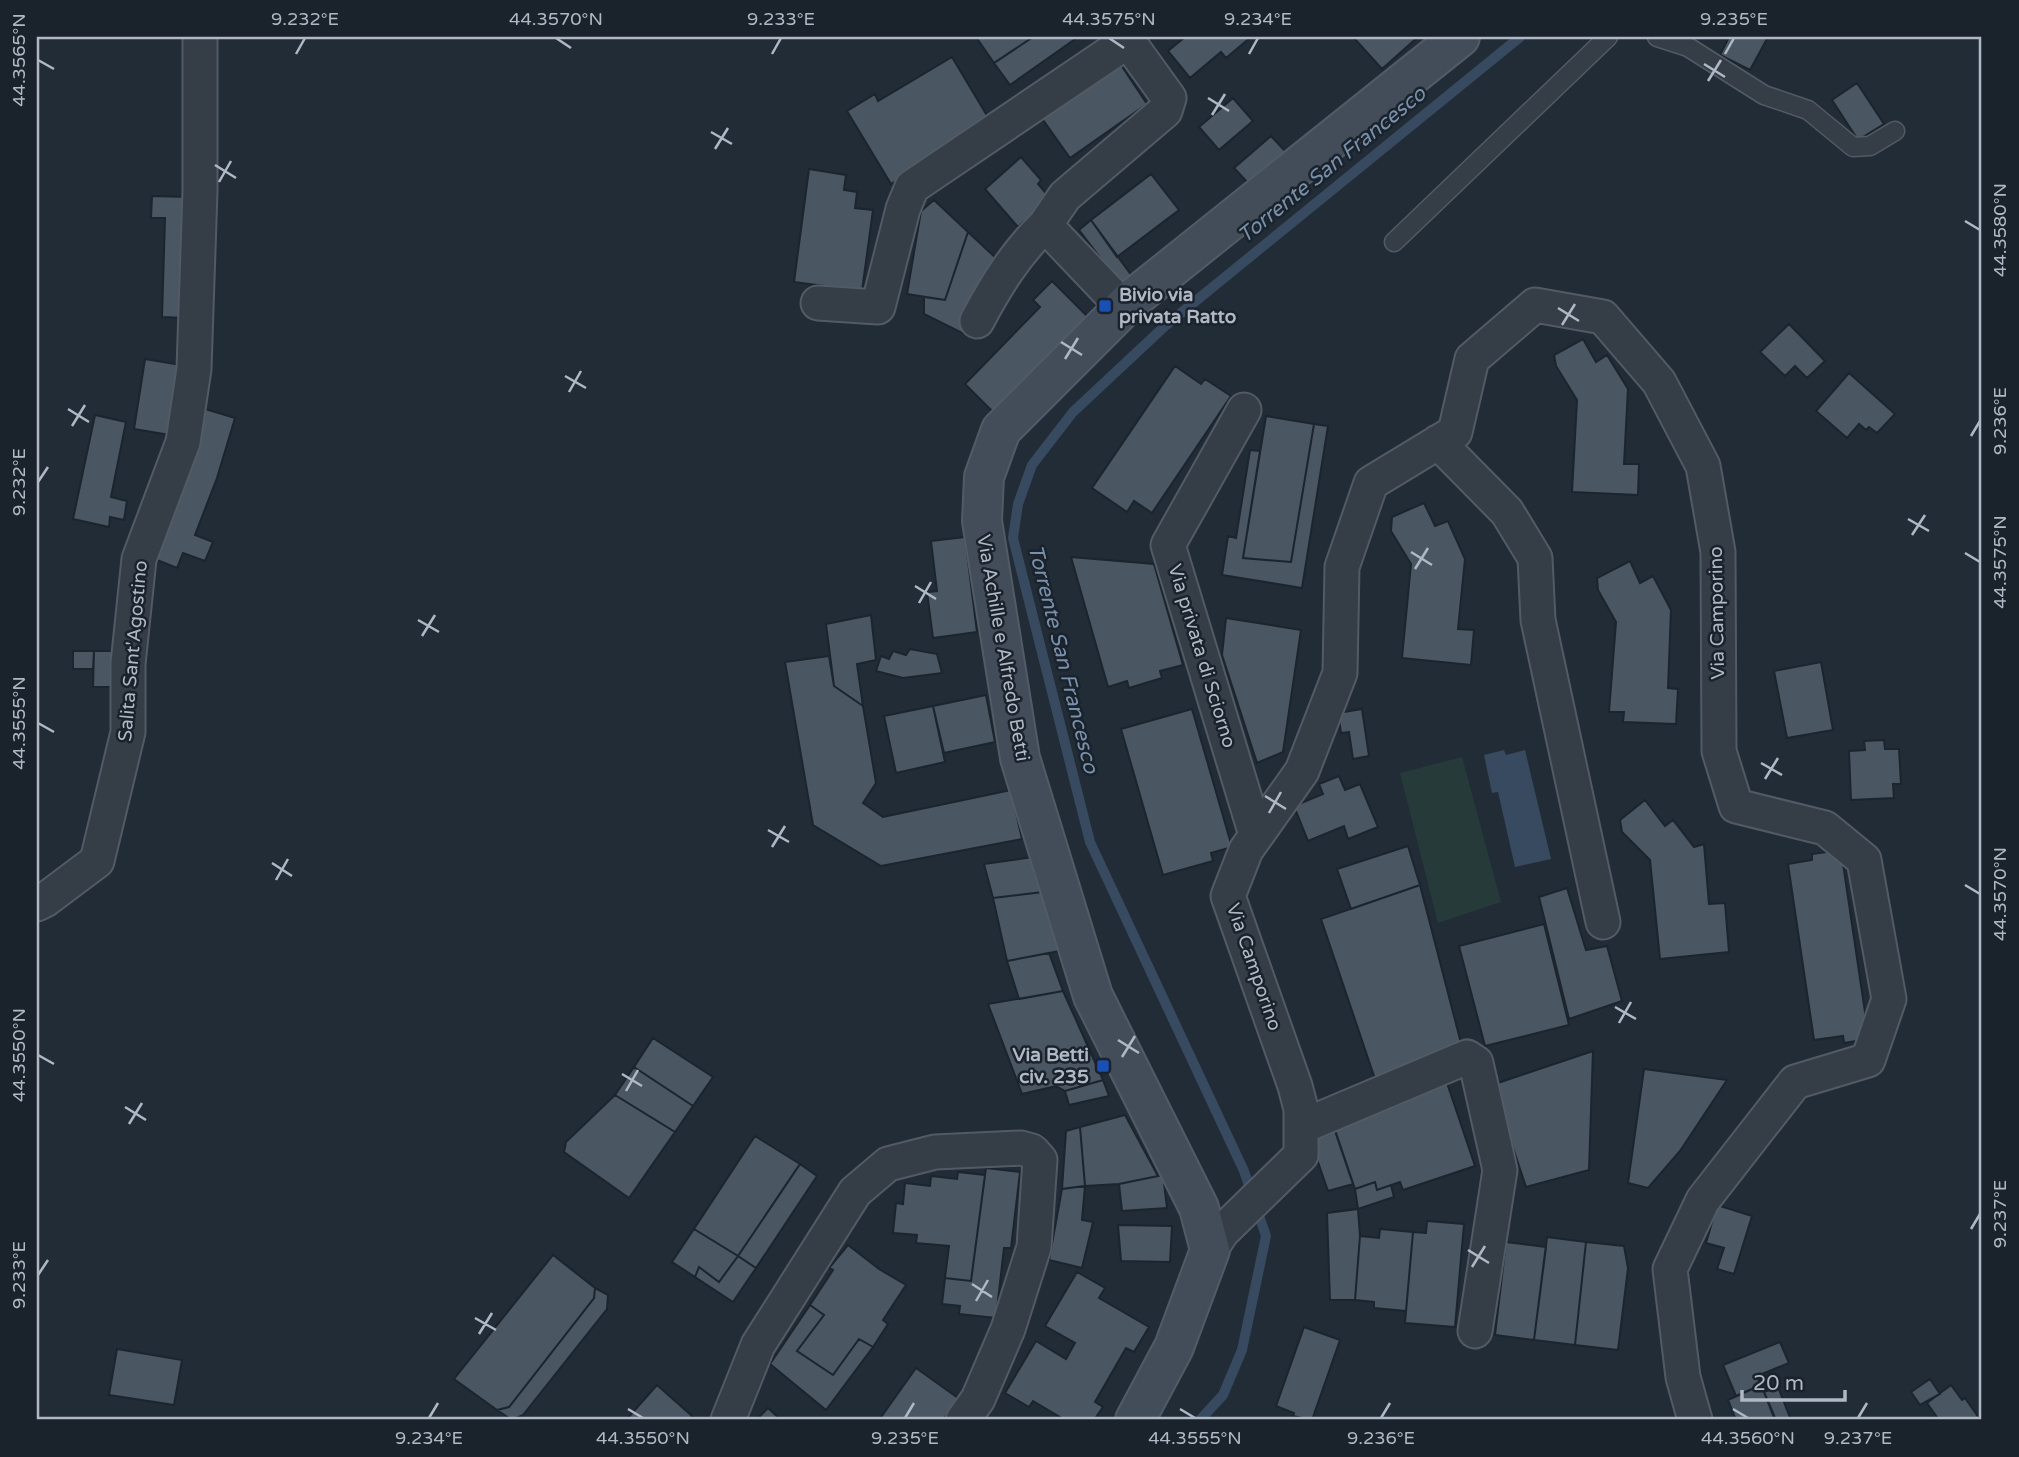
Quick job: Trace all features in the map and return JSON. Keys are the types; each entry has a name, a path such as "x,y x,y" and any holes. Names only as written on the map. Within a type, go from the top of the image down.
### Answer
{"street":[{"name":"Salita Sant'Agostino","path":"37,904 97,861 128,732 128,664 139,559 183,442 194,369 200,191 200,37"},
{"name":"Via Achille e Alfredo Betti","path":"1216,1241 1093,996 1020,758 982,522 984,477 1001,430 1123,307 1460,37"},
{"path":"818,303 878,307 903,209 912,187 1119,47 1133,48 1169,98 1165,111 1065,196 1045,225 1023,246 999,281 977,321"},
{"path":"1045,225 1123,307"},
{"name":"Via Camporino","path":"1301,1141 1301,1109 1295,1086 1228,897 1246,850 1302,771 1340,673 1342,567 1371,483 1455,432 1472,359 1535,305 1603,317 1659,382 1703,466 1718,552 1719,751 1736,806 1825,828 1864,860 1889,999 1868,1060 1794,1082 1703,1200 1670,1269 1684,1377 1695,1420"},
{"name":"Via privata di Sciorno","path":"1244,410 1168,545 1256,835"},
{"path":"1438,442 1507,512 1535,558 1538,620 1603,922"},
{"path":"1135,1420 1174,1347 1216,1241 1301,1141 1467,1058 1476,1063 1500,1170 1475,1331"},
{"path":"728,1420 758,1345 855,1192 888,1164 935,1152 1021,1148 1032,1151 1040,1160 1034,1247 1008,1329 978,1399 963,1420"}],"lane":[{"path":"1394,242 1608,37"},
{"path":"1657,37 1688,47 1764,95 1808,110 1853,147 1870,146 1895,131"}],"green space":[{"path":"1462,757 1501,902 1438,923 1400,773"}],"water":[{"path":"1504,750 1506,755 1525,750 1551,859 1515,867 1498,792 1492,793 1484,755"}],"building":[{"path":"976,37 1033,37 994,63"},
{"path":"1033,37 1078,37 1010,85 994,63"},
{"path":"1185,37 1251,37 1226,58 1221,52 1190,78 1168,51"},
{"path":"1353,37 1418,37 1382,69"},
{"path":"1729,37 1768,37 1750,70 1720,55"},
{"path":"952,57 992,124 891,184 847,111 875,94 878,101"},
{"path":"1119,62 1147,104 1070,158 1041,117"},
{"path":"1857,83 1884,124 1858,140 1832,100"},
{"path":"1233,98 1253,121 1219,150 1199,127"},
{"path":"1271,136 1286,152 1248,183 1234,168"},
{"path":"1021,157 1041,180 1038,184 1050,198 1018,227 985,189"},
{"path":"809,169 846,175 844,190 857,192 855,208 873,210 862,291 794,282"},
{"path":"1151,174 1179,210 1117,257 1091,220"},
{"path":"152,196 190,197 186,318 162,317 165,218 151,218"},
{"path":"934,200 968,232 945,300 907,294 921,211"},
{"path":"1091,220 1132,276 1121,285 1079,230"},
{"path":"968,232 998,260 964,334 924,314 924,297 945,300"},
{"path":"1052,281 1088,317 994,413 965,384 1040,307 1033,300"},
{"path":"1789,324 1825,361 1807,378 1795,366 1785,376 1760,352"},
{"path":"1583,339 1596,362 1607,355 1628,389 1624,464 1639,464 1638,495 1572,492 1577,400 1556,366 1554,355"},
{"path":"145,359 187,366 176,436 134,429"},
{"path":"1175,366 1201,384 1205,379 1231,396 1152,513 1134,501 1127,512 1092,488"},
{"path":"1849,373 1895,414 1877,433 1869,427 1866,430 1859,424 1847,438 1816,411"},
{"path":"202,408 235,418 217,478 195,535 213,542 205,561 183,553 177,568 147,556"},
{"path":"95,415 126,422 111,497 127,501 124,520 110,517 109,527 73,519"},
{"path":"1266,416 1314,424 1291,562 1243,558"},
{"path":"1314,424 1328,426 1302,588 1222,575 1228,536 1236,538 1250,450 1260,451 1243,558 1291,562"},
{"path":"1424,503 1435,526 1448,521 1465,559 1458,629 1474,630 1471,665 1402,658 1411,564 1391,531 1392,517"},
{"path":"965,537 977,632 933,638 927,592 937,591 931,541"},
{"path":"1071,557 1154,564 1183,665 1160,671 1162,678 1129,688 1127,681 1108,687"},
{"path":"1630,561 1640,583 1653,576 1671,610 1668,688 1678,689 1676,724 1623,722 1624,712 1609,712 1616,622 1598,590 1597,578"},
{"path":"871,615 876,660 857,664 863,706 834,686 826,624"},
{"path":"1226,618 1301,630 1283,752 1257,763 1222,655"},
{"path":"910,649 937,654 942,673 903,678 876,671 881,656 889,659 893,651 906,655"},
{"path":"73,651 94,651 93,669 73,669"},
{"path":"94,651 121,651 121,687 93,687"},
{"path":"829,656 834,686 863,706 876,783 863,803 883,817 1011,790 1022,839 881,866 813,825 785,662"},
{"path":"1821,662 1833,730 1787,738 1774,671"},
{"path":"986,695 995,742 944,753 933,706"},
{"path":"933,706 945,762 896,773 884,716"},
{"path":"1192,709 1232,847 1211,853 1213,861 1163,875 1121,729"},
{"path":"1362,709 1369,756 1353,759 1349,732 1341,733 1338,713"},
{"path":"1884,740 1885,749 1899,749 1901,784 1893,784 1894,798 1851,800 1849,751 1865,750 1864,741"},
{"path":"1339,776 1345,790 1360,784 1378,827 1348,839 1344,826 1308,841 1294,806 1323,794 1319,784"},
{"path":"1645,800 1665,826 1673,820 1694,847 1704,844 1709,904 1725,903 1729,952 1660,959 1650,860 1622,832 1620,820"},
{"path":"1408,846 1420,885 1351,909 1337,869"},
{"path":"1841,850 1869,1039 1844,1043 1843,1036 1814,1040 1788,864 1812,860 1812,854"},
{"path":"1033,857 1043,892 993,898 984,864"},
{"path":"1420,885 1461,1043 1375,1079 1321,919"},
{"path":"1567,888 1586,950 1607,946 1622,1001 1569,1019 1539,897"},
{"path":"1043,892 1065,950 1007,961 993,898"},
{"path":"1544,924 1569,1025 1485,1046 1459,946"},
{"path":"1049,953 1063,991 1019,999 1007,961"},
{"path":"1063,991 1103,1080 1065,1091 1056,1086 1022,1094 988,1004"},
{"path":"653,1038 713,1077 693,1106 634,1067"},
{"path":"1593,1051 1589,1170 1526,1187 1492,1085"},
{"path":"634,1067 693,1106 675,1132 615,1095"},
{"path":"1644,1069 1727,1080 1680,1151 1648,1188 1628,1183"},
{"path":"1103,1080 1109,1096 1069,1105 1065,1091"},
{"path":"1446,1080 1475,1166 1403,1190 1400,1182 1377,1190 1375,1182 1355,1189 1334,1127"},
{"path":"615,1095 675,1132 629,1198 564,1152 566,1142"},
{"path":"1125,1115 1158,1176 1119,1184 1085,1186 1080,1127"},
{"path":"1080,1127 1085,1186 1062,1189 1066,1131"},
{"path":"1335,1131 1353,1184 1328,1191 1310,1139"},
{"path":"755,1136 800,1164 738,1256 694,1229"},
{"path":"800,1164 817,1176 756,1268 738,1256"},
{"path":"986,1168 1020,1172 1011,1248 1004,1248 996,1318 959,1314 960,1306 942,1304 945,1278 971,1281"},
{"path":"958,1172 985,1175 971,1281 945,1278 949,1246 916,1243 917,1235 893,1233 896,1203 903,1204 905,1183 930,1186 931,1176 957,1179"},
{"path":"1163,1175 1167,1208 1122,1211 1119,1184"},
{"path":"1375,1182 1377,1190 1391,1185 1394,1197 1358,1209 1355,1189"},
{"path":"1085,1186 1082,1220 1093,1222 1082,1268 1049,1260 1062,1189"},
{"path":"1717,1205 1752,1216 1734,1274 1717,1269 1724,1248 1706,1243"},
{"path":"1358,1209 1360,1236 1355,1300 1330,1300 1327,1213"},
{"path":"1427,1221 1464,1224 1455,1327 1405,1323 1413,1232 1426,1233"},
{"path":"1118,1225 1172,1226 1170,1262 1121,1261"},
{"path":"694,1229 738,1256 719,1282 699,1267 695,1277 672,1262"},
{"path":"1380,1229 1413,1232 1406,1311 1374,1308 1374,1302 1355,1300 1360,1236 1379,1238"},
{"path":"1547,1237 1586,1242 1575,1345 1534,1340"},
{"path":"1506,1242 1546,1247 1534,1340 1495,1335"},
{"path":"1586,1242 1624,1246 1628,1268 1618,1350 1575,1345"},
{"path":"848,1245 879,1269 906,1285 883,1320 888,1324 873,1347 859,1339 833,1375 797,1351 824,1315 810,1305 833,1270 829,1268"},
{"path":"553,1255 595,1288 594,1298 509,1407 497,1410 454,1379"},
{"path":"738,1256 756,1268 733,1302 695,1277 699,1267 719,1282"},
{"path":"1077,1272 1105,1288 1099,1298 1149,1327 1134,1352 1126,1348 1095,1402 1103,1407 1094,1420 1065,1420 1033,1401 1029,1407 1005,1393 1036,1341 1066,1359 1075,1343 1045,1326"},
{"path":"595,1288 608,1295 607,1309 523,1415 512,1420 497,1410 509,1407 594,1298"},
{"path":"810,1305 824,1315 797,1351 833,1375 859,1339 873,1347 826,1410 770,1364"},
{"path":"1304,1327 1340,1340 1312,1420 1293,1416 1294,1413 1276,1406"},
{"path":"1780,1342 1789,1363 1757,1376 1761,1385 1736,1396 1723,1365"},
{"path":"117,1349 182,1360 174,1405 109,1395"},
{"path":"916,1368 958,1398 943,1420 879,1420"},
{"path":"1930,1379 1940,1394 1920,1405 1911,1392"},
{"path":"657,1385 692,1416 689,1420 626,1420"},
{"path":"1761,1385 1776,1420 1736,1420 1728,1400"},
{"path":"1951,1385 1962,1400 1965,1398 1979,1418 1939,1420 1927,1403"},
{"path":"1778,1387 1791,1420 1775,1420 1764,1392"},
{"path":"768,1408 781,1420 756,1420"}],"waterway":[{"name":"Torrente San Francesco","path":"1200,1420 1223,1395 1242,1350 1266,1236 1244,1171 1090,842 1013,538 1018,504 1032,465 1073,412 1165,326 1520,37"}],"place":[{"name":"Bivio via privata Ratto","path":"1105,306"},
{"name":"Via Betti civ. 235","path":"1103,1066"}]}
